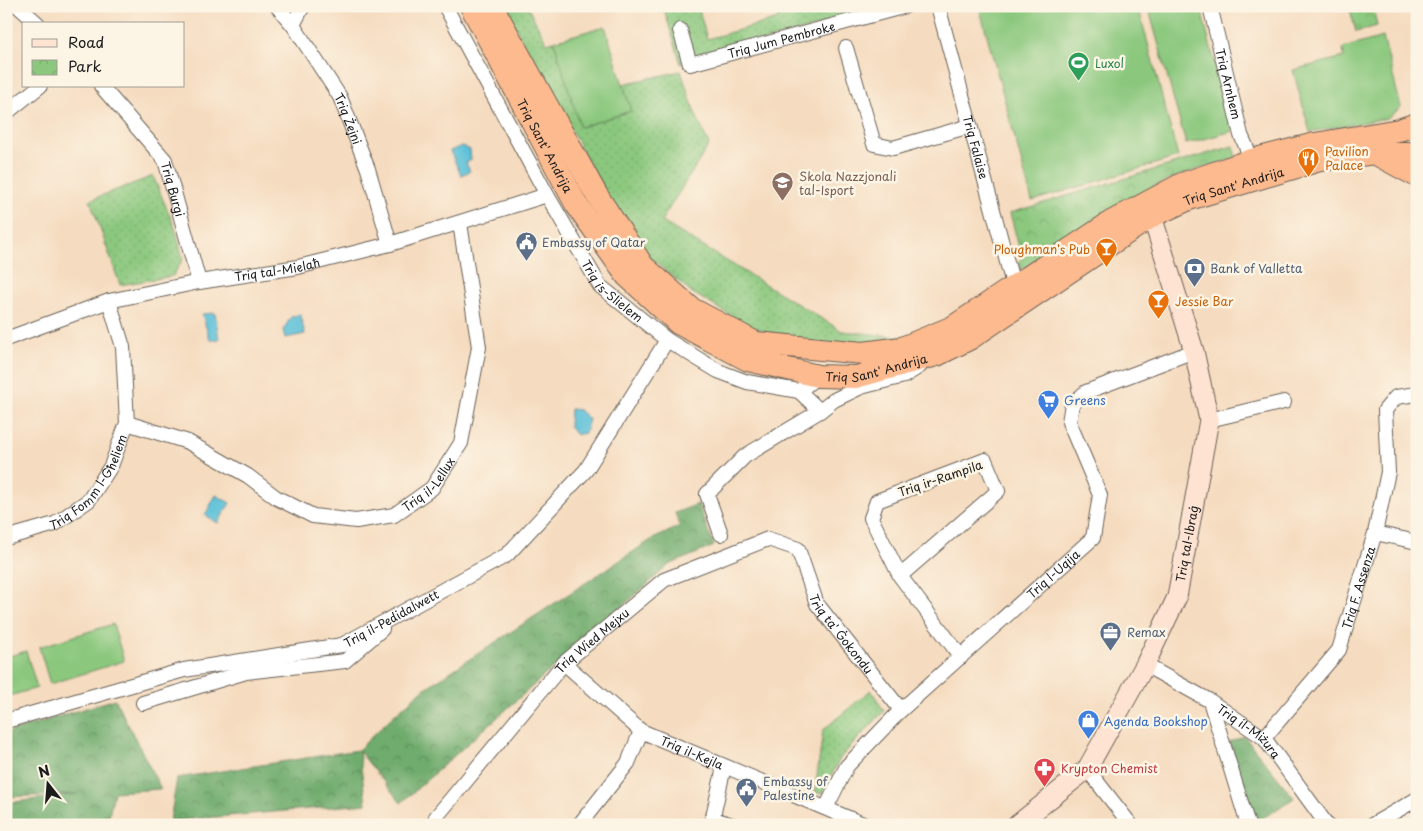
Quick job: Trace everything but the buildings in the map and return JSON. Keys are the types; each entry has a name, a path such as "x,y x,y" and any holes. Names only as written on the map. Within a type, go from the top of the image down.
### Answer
{"highway":[{"name":"Triq Sant' Andrija","path":"471,6 576,204 627,276 678,323 748,360 818,376 856,377 937,355 969,339 1152,216 1189,199 1257,177 1373,144 1417,124"},
{"name":"Triq Sant' Andrija","path":"492,6 596,194 643,266 692,309 756,343 863,353 902,348 953,327 1111,222 1146,201 1182,184 1252,160 1315,144 1373,144 1417,153"},
{"path":"1373,144 1417,135"},
{"path":"1373,144 1417,176"}],"main road":[{"name":"Triq tal-Ibraġ","path":"1017,825 1087,769 1145,665 1177,596 1209,420 1194,351 1152,216"}],"street":[{"path":"18,6 36,22"},
{"name":"Triq Żejni","path":"277,6 293,25 340,97 368,169 390,244"},
{"path":"293,25 303,6"},
{"name":"Triq is-Slielem","path":"445,6 547,195 600,286 667,340 718,371 747,382 798,391"},
{"name":"Triq Jum Pembroke","path":"680,30 690,64 906,6"},
{"name":"Triq Falaise","path":"938,6 1014,288"},
{"name":"Triq Arnhem","path":"1210,6 1241,134 1252,160"},
{"path":"846,48 874,144 893,148 970,126"},
{"path":"6,113 37,88"},
{"name":"Triq Burgi","path":"103,88 165,160 199,282"},
{"name":"Triq tal-Mielaħ","path":"6,339 109,301 199,282 298,267 460,224 547,195"},
{"name":"Triq il-Lellux","path":"127,423 188,442 248,476 276,498 313,516 356,521 394,514 432,488 461,443 480,347 460,224"},
{"name":"Triq Fomm l-Għeliem","path":"6,538 55,524 89,500 111,466 127,423 123,347 109,301"},
{"name":"Triq il-Pedidalwett","path":"6,721 184,670 342,645 507,555 586,470 667,340"},
{"name":"Triq l-Uqija","path":"826,808 847,766 901,710 1092,538 1100,495 1069,422 1072,404 1086,392 1194,351"},
{"path":"721,534 707,494 745,456 820,411 834,400 861,387 904,376 937,355"},
{"path":"818,376 798,391 820,411"},
{"name":"Triq F. Assenza","path":"1264,738 1340,650 1375,533 1388,472 1385,410 1396,397 1417,394"},
{"path":"1209,420 1284,402"},
{"name":"Triq ir-Rampila","path":"900,576 998,491 985,460 877,501 871,518 900,576 961,657"},
{"path":"1375,533 1417,542"},
{"name":"Triq Wied Mejxu","path":"436,817 564,663 664,580 768,539 798,549"},
{"name":"Triq ta' Ġokondu","path":"798,549 817,604 901,710"},
{"path":"143,702 246,672 345,661 394,618"},
{"name":"Triq il-Kejla","path":"564,663 640,731 865,825"},
{"name":"Triq il-Miżura","path":"1145,665 1210,701 1264,738 1327,825"},
{"path":"1210,701 1248,825"},
{"path":"579,825 628,763 640,731"},
{"path":"724,767 712,822 732,825"},
{"path":"1087,769 1130,825"},
{"path":"1372,825 1417,799"}],"green space":[{"path":"504,6 527,6 547,43 554,41 581,127 631,111 623,84 681,71 694,110 709,145 661,221 842,331 902,337 857,343 802,344 747,325 691,292 648,256 610,202"},
{"path":"663,6 698,6 707,39 778,19 776,10 789,6 861,6 868,12 681,64"},
{"name":"Luxol","path":"979,6 1138,6 1178,157 1032,201"},
{"path":"1148,6 1200,6 1233,131 1186,144"},
{"path":"1349,6 1373,6 1377,26 1356,32"},
{"path":"605,26 631,111 580,127 554,41"},
{"path":"1383,37 1401,107 1388,118 1310,132 1293,70 1344,57 1343,48"},
{"path":"1233,146 1236,158 1178,176 1136,195 1058,243 1021,270 1018,262 1022,259 1010,213"},
{"path":"153,176 175,228 183,259 173,276 120,285 90,200"},
{"path":"698,504 714,546 669,565 401,803 359,751 366,804 170,821 177,778 358,750 424,689 651,540 680,526 675,513"},
{"path":"113,624 124,661 50,684 39,647"},
{"path":"26,651 37,688 6,697 6,657"},
{"path":"871,690 884,711 841,757 822,794 815,792 823,730"},
{"path":"115,699 161,789 114,792 107,825 6,825 6,803 76,794 6,797 6,733"},
{"path":"1244,736 1294,798 1257,822 1229,743"}],"water":[{"path":"462,146 470,150 471,160 466,163 470,171 461,175 450,151"},
{"path":"215,313 219,339 210,340 202,314"},
{"path":"300,314 305,334 285,338 283,330 291,317"},
{"path":"570,409 579,410 589,419 585,433 576,435 569,426"},
{"path":"216,495 230,503 218,523 205,515"}],"place":[{"name":"Luxol","path":"1079,82"},
{"name":"Pavilion Palace","path":"1309,177"},
{"name":"Skola Nazzjonali tal-Isport","path":"783,202"},
{"name":"Embassy of Qatar","path":"526,261"},
{"name":"Ploughman's Pub","path":"1106,268"},
{"name":"Bank of Valletta","path":"1194,287"},
{"name":"Jessie Bar","path":"1159,320"},
{"name":"Greens","path":"1048,419"},
{"name":"Remax","path":"1111,651"},
{"name":"Agenda Bookshop","path":"1088,740"},
{"name":"Krypton Chemist","path":"1045,787"},
{"name":"Embassy of Palestine","path":"747,807"}]}
